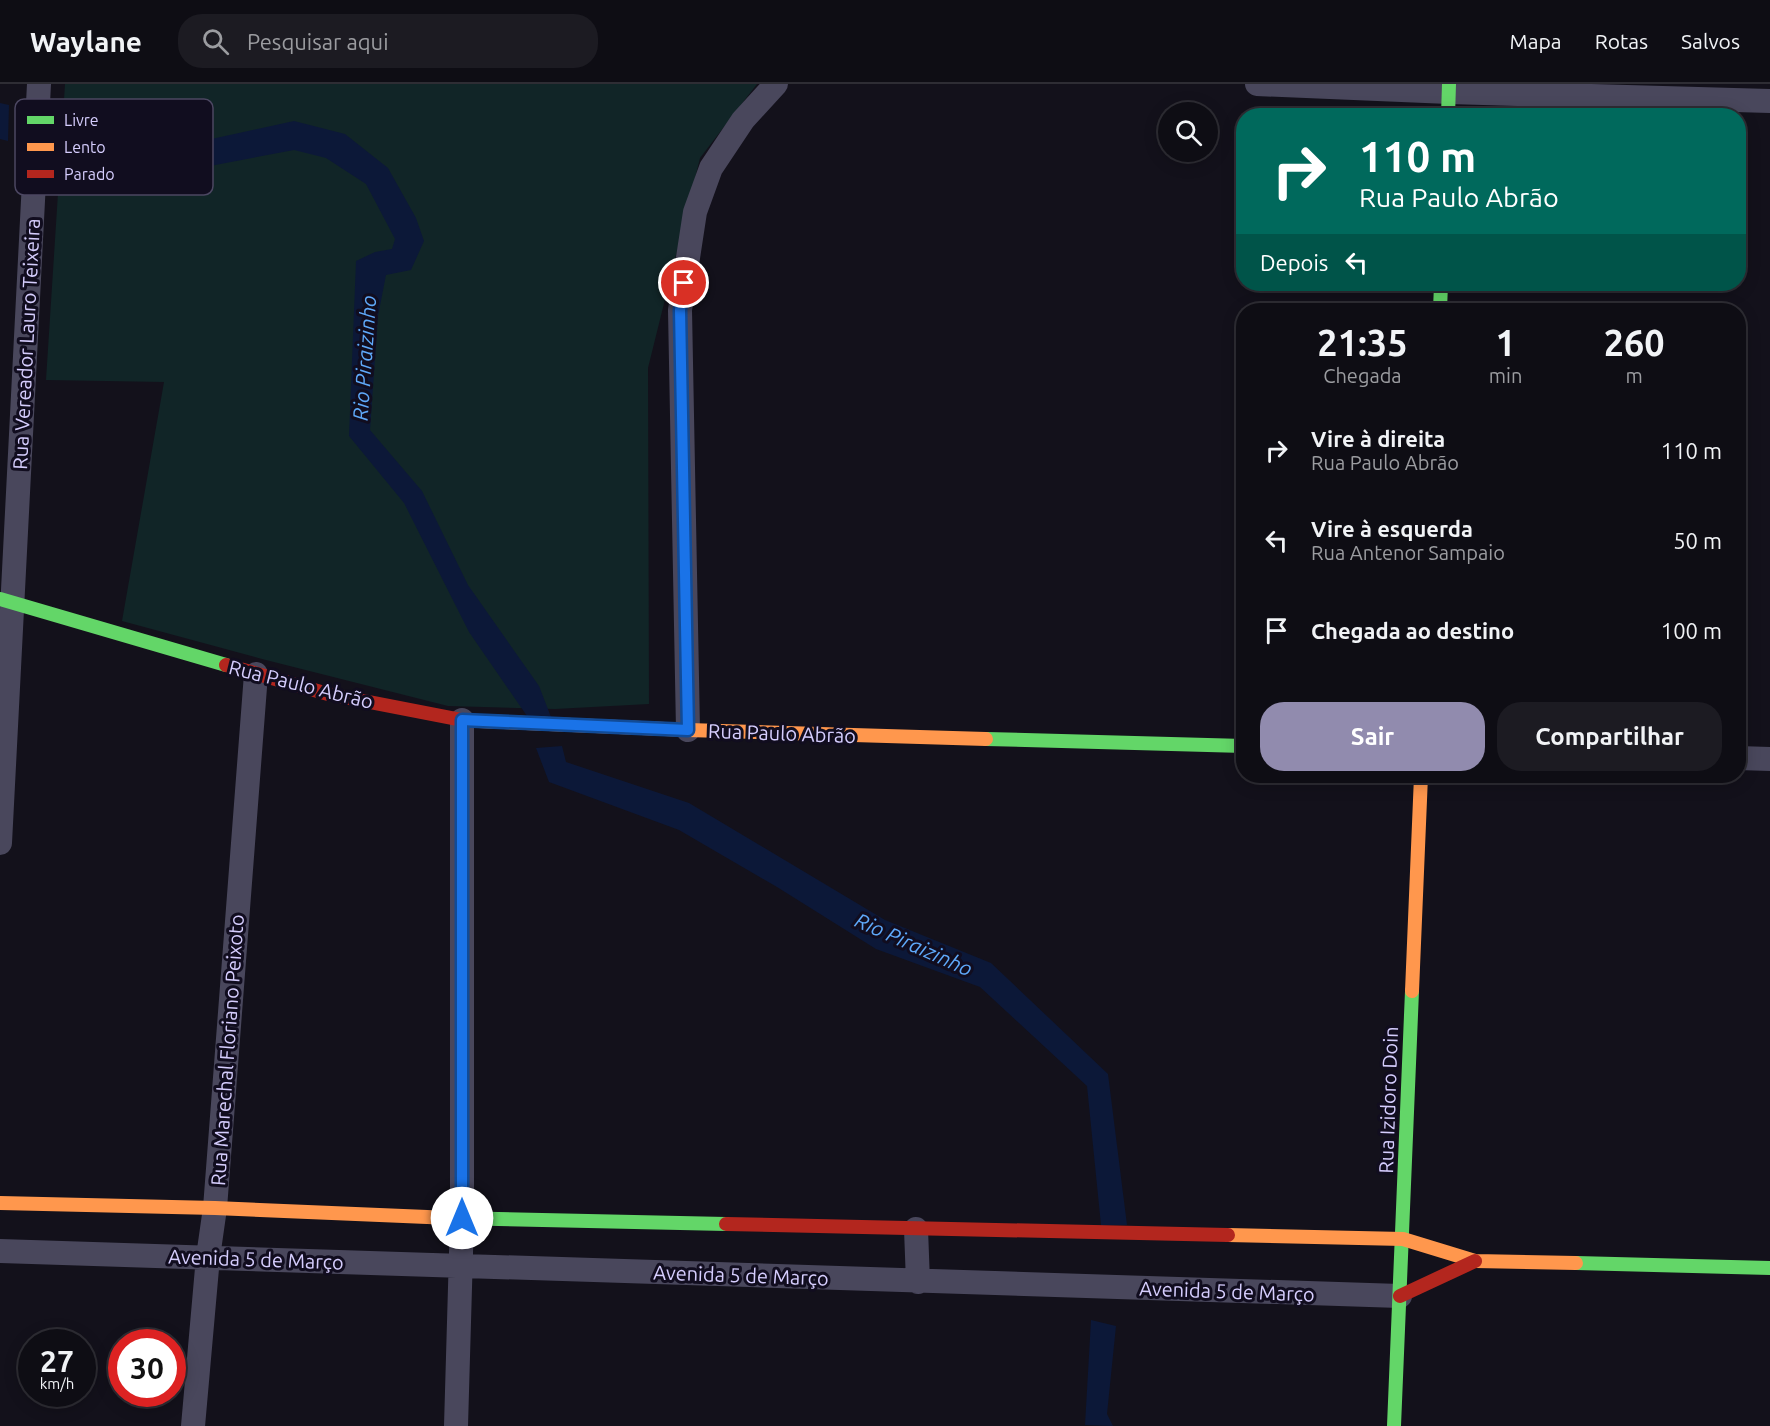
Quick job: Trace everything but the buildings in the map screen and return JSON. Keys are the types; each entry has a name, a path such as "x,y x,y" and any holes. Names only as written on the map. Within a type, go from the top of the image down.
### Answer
{"street":[{"name":"Rua Vereador Lauro Teixeira","path":"38,99 39,84"},
{"path":"688,730 680,310 695,212 711,168 742,120 776,84"},
{"path":"1257,84 1448,97 1770,101"},
{"name":"Rua Vereador Lauro Teixeira","path":"0,843 6,601 32,195"},
{"name":"Rua Paulo Abrão","path":"6,601 328,694 462,720 688,730 1236,746"},
{"name":"Rua Marechal Floriano Peixoto","path":"193,1426 208,1257 215,1208 256,674"},
{"path":"456,1426 462,1218 462,720"},
{"path":"1746,758 1770,759"},
{"name":"Rua Izidoro Doin","path":"1394,1426 1420,783"},
{"name":"Avenida 5 de Março","path":"0,1203 215,1208 462,1218 1402,1239 1475,1261 1770,1268"},
{"path":"916,1229 918,1282"},
{"name":"Avenida 5 de Março","path":"0,1251 1400,1296 1475,1261"}],"green space":[{"path":"65,84 757,84 700,158 648,368 649,704 555,709 448,706 122,621 164,382 46,380 58,195 213,195 213,99 64,99"}],"water":[{"path":"0,103 9,105 8,141 0,139"},
{"name":"Rio Piraizinho","path":"294,121 345,134 388,168 416,218 424,241 411,270 386,275 378,316 370,430 422,491 468,585 539,686 551,717 527,716 469,632 404,503 349,436 356,261 375,252 392,249 395,239 366,184 326,158 294,150 213,165 213,139"},
{"name":"Rio Piraizinho","path":"562,746 566,762 689,803 885,920 991,963 1108,1074 1127,1225 1101,1225 1087,1086 980,987 876,949 777,887 679,830 549,782 536,748"},
{"path":"1091,1320 1116,1326 1107,1414 1113,1426 1085,1425"}],"traffic: fast":[{"path":"1448,108 1449,84"},
{"path":"1440,303 1441,291"},
{"path":"0,599 226,665"},
{"path":"986,739 1236,746"},
{"path":"1394,1426 1412,991"},
{"path":"451,1218 726,1224"},
{"path":"1576,1263 1770,1268"}],"traffic: slow":[{"path":"479,721 986,739"},
{"path":"1412,991 1421,783"},
{"path":"0,1203 215,1208 451,1218"},
{"path":"1228,1235 1403,1239 1475,1261 1576,1263"}],"traffic: jam":[{"path":"226,665 328,694 462,720 479,721"},
{"path":"726,1224 1228,1235"},
{"path":"1400,1296 1475,1261"}],"route":[{"path":"462,1218 462,720 688,730 680,310 684,283"}]}
